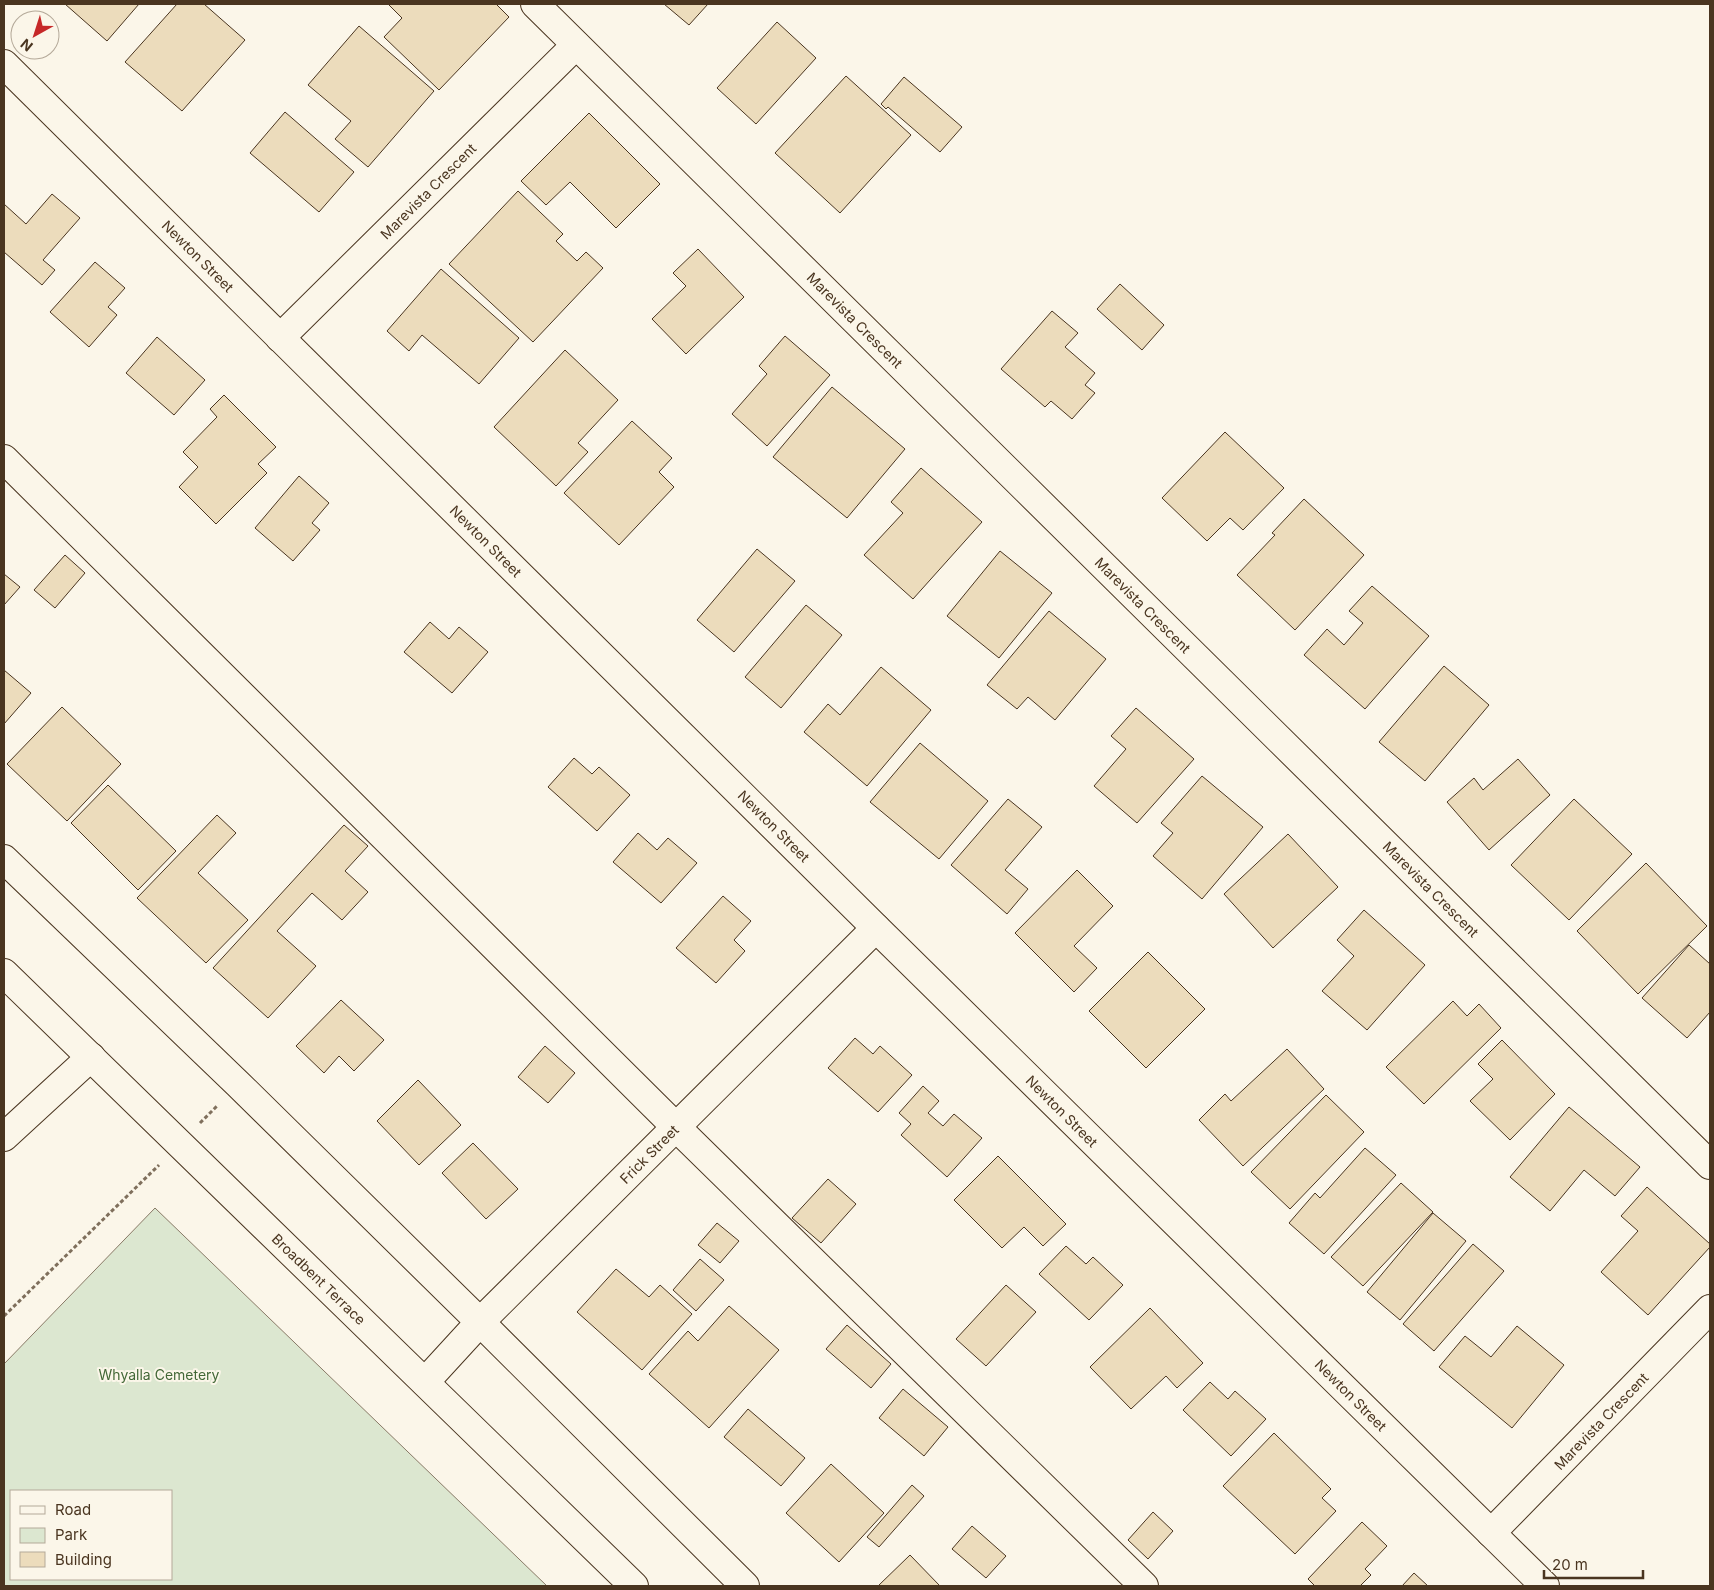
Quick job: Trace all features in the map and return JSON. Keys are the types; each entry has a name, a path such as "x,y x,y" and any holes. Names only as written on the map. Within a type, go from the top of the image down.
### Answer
{"street":[{"name":"Marevista Crescent","path":"535,4 1710,1165"},
{"name":"Marevista Crescent","path":"280,338 576,45"},
{"name":"Newton Street","path":"4,64 876,928 1545,1586"},
{"path":"4,459 676,1127 1144,1586"},
{"path":"4,859 238,1084 744,1586"},
{"name":"Frick Street","path":"425,1382 480,1322 876,928"},
{"name":"Broadbent Terrace","path":"4,972 634,1586"},
{"path":"4,989 45,1012"},
{"path":"4,1137 90,1057"},
{"name":"Marevista Crescent","path":"1491,1533 1710,1309"}],"path":[{"path":"4,1316 128,1197 238,1084"}],"green space":[{"name":"Whyalla Cemetery","path":"155,1208 547,1586 4,1586 4,1364"}],"building":[{"path":"65,4 139,4 107,41"},
{"path":"177,4 204,4 245,40 182,111 125,62"},
{"path":"388,4 496,4 509,17 439,90 384,37 402,18"},
{"path":"664,4 708,4 689,25"},
{"path":"777,22 816,58 756,124 717,88"},
{"path":"359,26 434,91 368,167 335,139 351,121 308,85"},
{"path":"846,76 911,135 840,213 775,153"},
{"path":"904,77 962,127 940,152 888,107 886,109 881,104"},
{"path":"285,112 354,172 319,212 250,153"},
{"path":"589,113 660,184 616,228 570,182 546,205 521,181"},
{"path":"518,191 563,234 556,241 577,261 586,252 603,268 533,342 449,264"},
{"path":"52,194 80,218 43,260 55,270 42,285 4,252 4,204 26,224"},
{"path":"698,249 744,297 686,354 652,319 686,286 673,273"},
{"path":"95,262 125,288 108,307 117,315 89,347 50,312"},
{"path":"441,269 519,338 479,384 422,335 409,351 387,331"},
{"path":"1120,284 1164,325 1142,350 1097,309"},
{"path":"1052,311 1078,333 1065,347 1095,373 1085,385 1095,393 1072,419 1051,401 1045,407 1001,369"},
{"path":"785,336 830,375 767,446 732,414 767,374 759,366"},
{"path":"157,337 205,380 174,415 126,373"},
{"path":"565,350 618,400 578,443 588,452 556,486 494,427"},
{"path":"832,387 905,449 847,518 773,457"},
{"path":"224,395 276,447 258,464 267,473 216,524 179,487 198,467 183,452 217,417 210,409"},
{"path":"632,421 672,458 659,472 674,487 619,545 564,493"},
{"path":"1225,432 1284,488 1243,530 1230,518 1207,541 1162,498"},
{"path":"921,468 982,522 913,599 864,555 903,513 891,502"},
{"path":"299,476 329,503 312,523 320,530 293,561 255,528"},
{"path":"1304,499 1364,555 1295,630 1237,575 1275,535 1272,533"},
{"path":"757,549 795,581 734,652 697,620"},
{"path":"1000,551 1052,593 999,658 947,616"},
{"path":"65,555 85,573 55,608 34,590"},
{"path":"4,574 20,587 4,605"},
{"path":"1372,586 1429,636 1365,709 1304,655 1327,629 1344,645 1363,623 1349,611"},
{"path":"806,605 842,635 781,708 745,677"},
{"path":"1049,611 1106,659 1055,720 1028,697 1017,709 987,685"},
{"path":"430,622 449,639 459,627 488,652 452,693 404,652"},
{"path":"1444,666 1489,705 1425,781 1379,742"},
{"path":"881,667 931,710 867,786 804,732 828,704 840,715"},
{"path":"4,670 31,693 4,724"},
{"path":"62,707 121,764 67,821 7,764"},
{"path":"1136,708 1194,759 1137,823 1094,786 1126,749 1111,736"},
{"path":"920,743 988,801 939,859 870,802"},
{"path":"574,758 592,774 599,767 630,795 597,831 548,787"},
{"path":"1518,759 1550,795 1489,850 1447,802 1474,778 1483,790"},
{"path":"1202,776 1263,827 1202,899 1153,856 1173,833 1161,823"},
{"path":"108,785 176,851 138,890 71,823"},
{"path":"1008,799 1042,827 1005,870 1028,889 1007,914 951,865"},
{"path":"1574,799 1632,854 1569,920 1511,865"},
{"path":"217,815 236,833 198,873 248,920 206,963 137,898"},
{"path":"344,825 368,846 345,871 368,892 342,920 312,893 277,931 316,966 268,1018 213,968"},
{"path":"638,833 657,850 668,838 697,863 661,903 613,862"},
{"path":"1288,834 1338,887 1273,948 1224,894"},
{"path":"1646,863 1707,926 1638,994 1577,931"},
{"path":"1077,870 1113,906 1074,946 1097,968 1074,992 1015,933"},
{"path":"723,896 751,921 734,940 745,951 716,983 676,948"},
{"path":"1364,910 1425,965 1367,1030 1322,991 1354,956 1337,940"},
{"path":"1689,945 1710,964 1710,1012 1687,1038 1642,998"},
{"path":"1148,952 1205,1009 1146,1068 1089,1011"},
{"path":"341,1000 384,1040 354,1071 339,1056 324,1073 296,1046"},
{"path":"1453,1001 1467,1016 1479,1004 1501,1028 1424,1104 1386,1067"},
{"path":"855,1038 873,1054 880,1046 912,1075 878,1112 828,1068"},
{"path":"1502,1040 1555,1094 1510,1140 1470,1101 1493,1079 1478,1064"},
{"path":"545,1046 575,1073 548,1103 518,1077"},
{"path":"1287,1049 1324,1089 1243,1166 1199,1120 1225,1094 1231,1101"},
{"path":"418,1080 461,1125 419,1165 377,1121"},
{"path":"923,1086 939,1101 928,1113 943,1126 954,1114 982,1138 947,1177 901,1135 911,1124 899,1113"},
{"path":"1326,1095 1364,1132 1290,1209 1251,1172"},
{"path":"1569,1107 1640,1167 1615,1196 1584,1170 1550,1211 1510,1177"},
{"path":"473,1143 518,1189 486,1219 442,1173"},
{"path":"1365,1148 1396,1175 1324,1254 1289,1223 1315,1193 1320,1198"},
{"path":"998,1156 1066,1224 1043,1246 1024,1227 1002,1248 954,1200"},
{"path":"828,1179 856,1204 821,1243 792,1218"},
{"path":"1401,1183 1433,1212 1363,1286 1331,1257"},
{"path":"1647,1187 1710,1244 1710,1247 1648,1315 1601,1272 1638,1231 1621,1216"},
{"path":"1433,1213 1466,1241 1400,1320 1367,1292"},
{"path":"717,1223 739,1241 720,1263 698,1245"},
{"path":"1473,1244 1504,1271 1434,1351 1403,1324"},
{"path":"1066,1246 1086,1264 1093,1257 1123,1285 1089,1320 1039,1274"},
{"path":"700,1259 724,1280 696,1311 673,1290"},
{"path":"616,1269 649,1297 660,1285 692,1314 642,1370 577,1312"},
{"path":"1006,1285 1036,1312 986,1366 956,1339"},
{"path":"729,1306 779,1350 709,1428 649,1374 688,1331 698,1341"},
{"path":"1150,1308 1203,1363 1177,1388 1166,1376 1131,1409 1090,1367"},
{"path":"847,1325 891,1364 871,1388 826,1349"},
{"path":"1517,1326 1564,1365 1512,1428 1439,1367 1465,1336 1491,1357"},
{"path":"1210,1382 1228,1399 1235,1391 1266,1419 1231,1456 1183,1410"},
{"path":"903,1389 948,1427 924,1456 879,1418"},
{"path":"748,1409 805,1458 781,1486 724,1437"},
{"path":"1274,1433 1331,1489 1322,1498 1336,1511 1295,1554 1223,1486"},
{"path":"831,1464 884,1513 839,1562 786,1513"},
{"path":"912,1485 924,1496 879,1547 867,1537"},
{"path":"1153,1512 1173,1531 1148,1559 1128,1540"},
{"path":"1362,1522 1387,1546 1365,1569 1371,1575 1360,1586 1315,1586 1308,1579"},
{"path":"972,1526 1006,1556 986,1578 952,1549"},
{"path":"910,1555 940,1586 878,1586"},
{"path":"1414,1573 1428,1586 1402,1586"}]}
